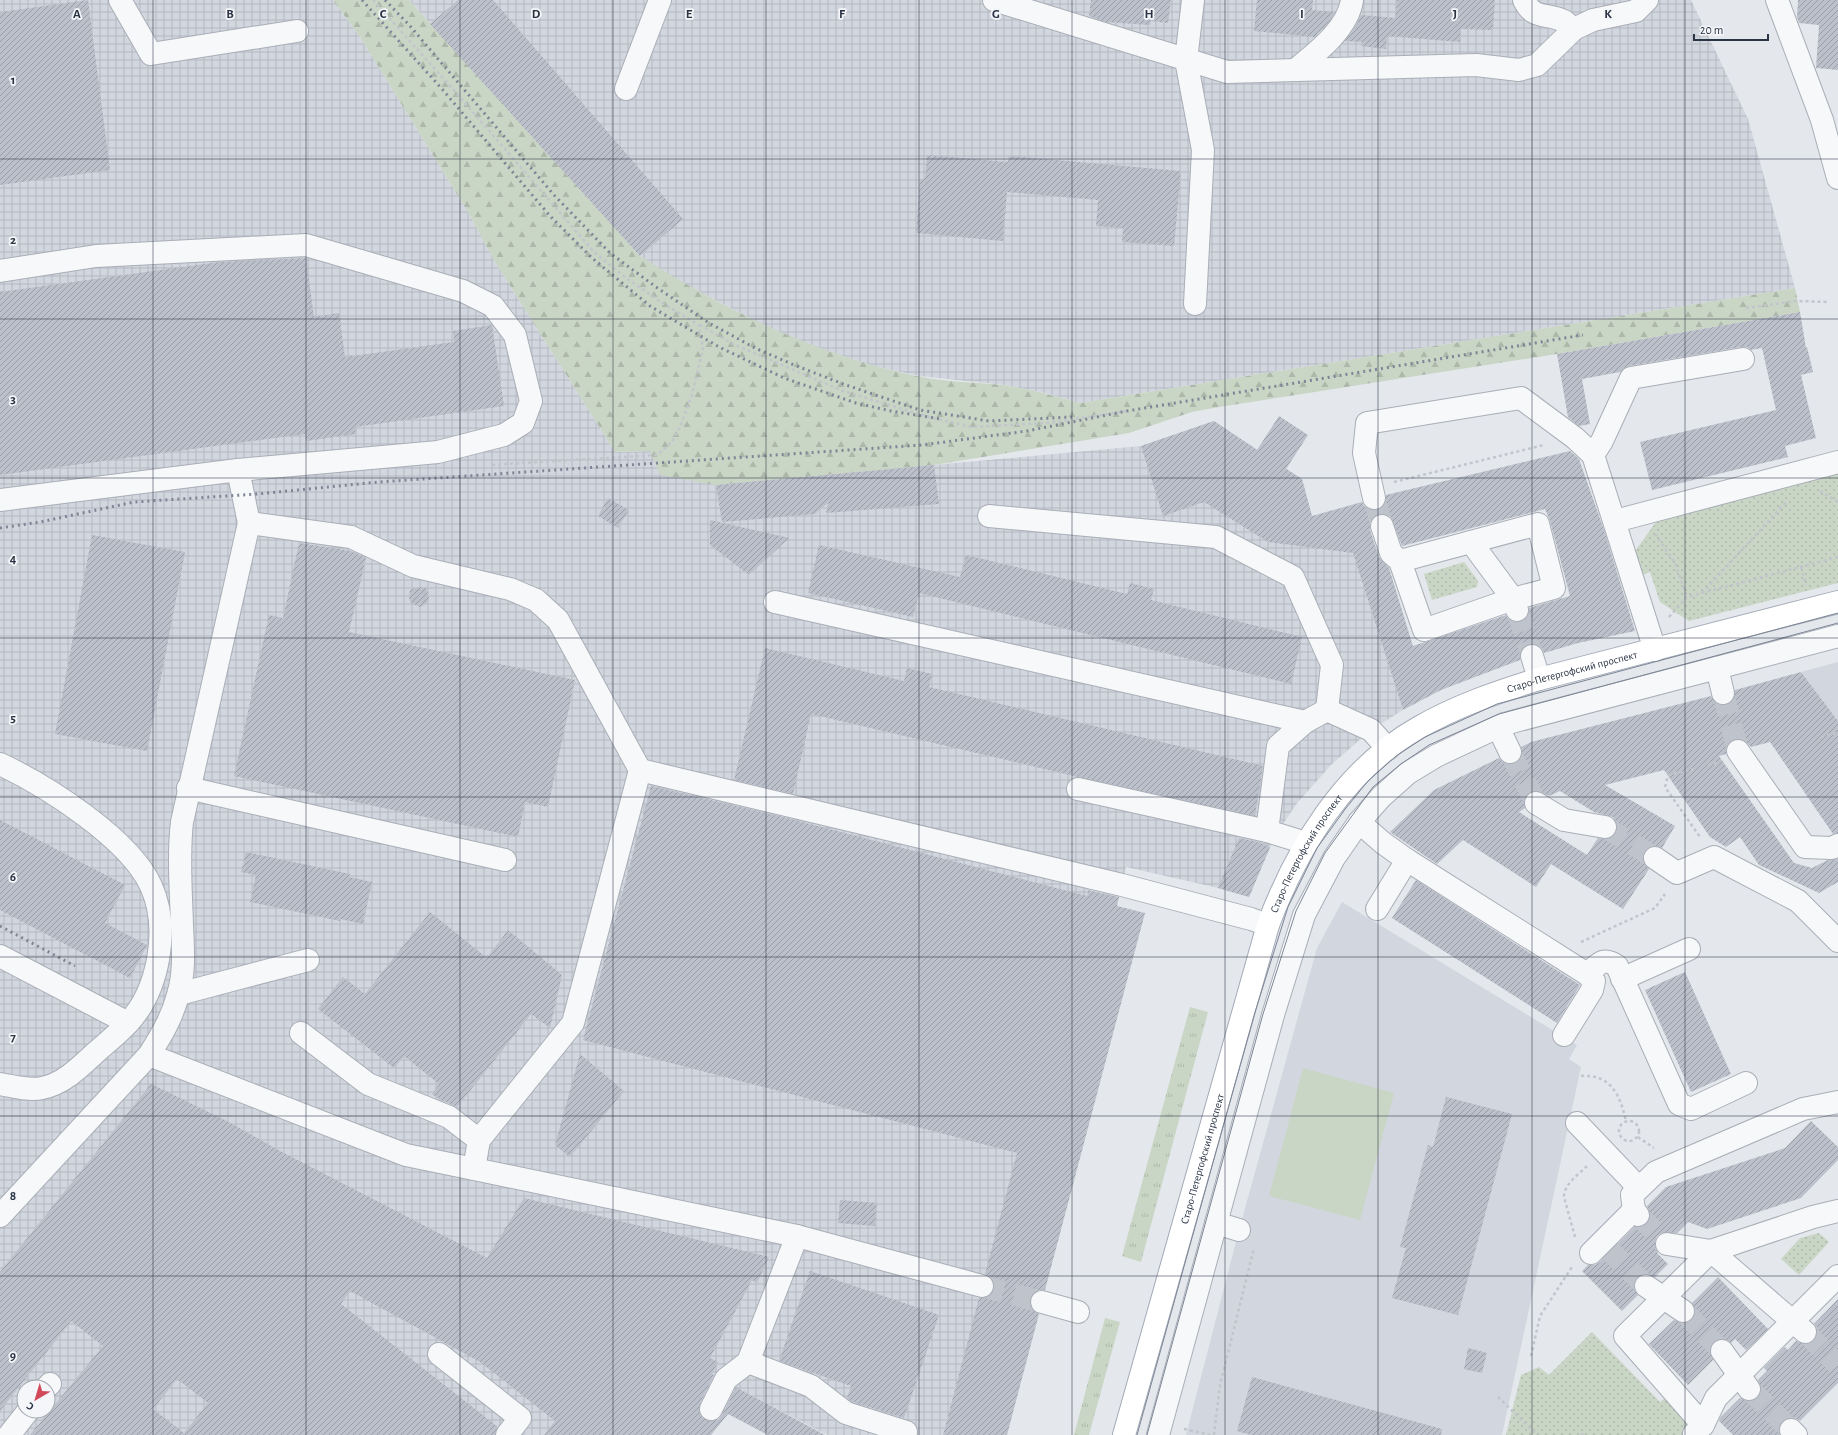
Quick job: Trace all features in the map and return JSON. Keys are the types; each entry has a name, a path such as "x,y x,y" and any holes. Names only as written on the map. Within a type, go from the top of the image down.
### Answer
{"main road":[{"name":"Старо-Петергофский проспект","path":"1124,1435 1268,926 1277,902 1306,843 1335,802 1359,774 1388,749 1417,729 1451,711 1491,694 1539,679 1838,602"}],"street":[{"path":"120,0 151,54 297,31"},
{"path":"626,90 660,0"},
{"path":"994,0 1227,72 1476,65 1519,70 1537,65 1574,29 1593,20 1636,11 1647,0"},
{"path":"1193,0 1186,60 1202,150 1195,304"},
{"path":"1295,70 1323,47 1341,26 1352,0"},
{"path":"1524,0 1528,8 1539,16 1564,21 1574,29"},
{"path":"1777,0 1822,120 1838,178"},
{"path":"0,271 96,256 306,245 463,291 493,306 515,335 531,401 523,423 504,435 438,452 238,470 0,500"},
{"path":"1593,455 1602,441 1631,378 1743,359"},
{"path":"1373,493 1364,453 1367,423 1521,398 1575,438 1593,455 1655,650"},
{"path":"1615,521 1838,462"},
{"path":"0,1216 149,1055 165,1030 179,994 183,957 180,839 188,788 249,523 238,470"},
{"path":"989,516 1216,537 1294,577 1332,665 1327,710"},
{"path":"249,523 351,537 413,566 510,589 536,600 558,620 640,770 573,1023 479,1140 474,1169"},
{"path":"1382,526 1391,552 1400,561 1424,630 1515,605 1554,588 1538,524 1400,561"},
{"path":"1471,542 1515,605"},
{"path":"775,602 1305,722"},
{"path":"1158,1435 1273,1015 1304,915 1334,858 1359,822 1381,797 1408,773 1436,756 1498,727 1838,636"},
{"path":"1532,656 1539,679"},
{"path":"1717,668 1723,693"},
{"path":"1267,831 1278,746 1305,722 1327,710"},
{"path":"1327,710 1371,730 1388,749"},
{"path":"1498,727 1510,752"},
{"path":"1738,751 1805,847 1832,848 1838,846"},
{"path":"0,764 63,801 104,831 131,855 141,867 152,887 159,912 160,947 154,979 142,1004 128,1023 80,1067 60,1082 42,1088 24,1088 0,1084"},
{"path":"640,770 1122,885 1251,919 1268,926"},
{"path":"188,788 505,860"},
{"path":"1078,789 1267,831 1306,843"},
{"path":"1536,803 1564,820 1605,827"},
{"path":"1359,822 1382,843 1407,860 1588,974 1594,981 1592,990 1564,1035"},
{"path":"1655,858 1678,873 1714,857 1798,901 1838,941"},
{"path":"1377,909 1407,860"},
{"path":"1622,979 1689,948"},
{"path":"0,956 128,1023"},
{"path":"179,994 308,960"},
{"path":"1588,974 1602,962 1610,961 1617,966 1679,1104 1691,1108 1746,1083"},
{"path":"301,1033 368,1084 449,1117 479,1140"},
{"path":"149,1055 406,1155 797,1236 982,1286"},
{"path":"1590,1250 1636,1212 1632,1195 1656,1172 1803,1109 1838,1102"},
{"path":"1577,1123 1640,1188"},
{"path":"1838,1211 1813,1217 1711,1251 1655,1292 1625,1336 1698,1430 1716,1398 1744,1382 1799,1326 1838,1276"},
{"path":"1216,1223 1247,1236"},
{"path":"711,1409 726,1379 748,1362 797,1236"},
{"path":"1667,1244 1711,1251 1799,1326"},
{"path":"1655,1292 1683,1311"},
{"path":"1042,1302 1078,1312"},
{"path":"1722,1351 1744,1382"},
{"path":"439,1354 520,1418 507,1435"},
{"path":"748,1362 811,1386 846,1413 906,1432"},
{"path":"9,1435 22,1419"}],"path":[{"path":"373,0 459,96 594,252 626,278 664,304 738,347 843,391 929,418 970,427 1047,423 1127,411"},
{"path":"1746,308 1797,301 1829,302"},
{"path":"483,465 657,455 672,442 682,424 692,394 703,348 699,325"},
{"path":"1373,493 1575,438"},
{"path":"1701,593 1790,498"},
{"path":"1651,529 1675,563 1687,597"},
{"path":"1674,611 1687,597 1838,557"},
{"path":"1801,566 1806,586"},
{"path":"1821,737 1834,733 1838,735"},
{"path":"1694,768 1668,776 1665,787 1714,857"},
{"path":"1569,962 1583,940 1655,908 1678,873"},
{"path":"1581,1076 1595,1076 1609,1084 1619,1097 1626,1121"},
{"path":"1626,1121 1634,1122 1639,1128 1639,1136 1632,1141 1624,1140 1619,1135 1620,1126 1626,1121"},
{"path":"1531,1356 1540,1316 1565,1275 1590,1250 1566,1204 1564,1192 1591,1162 1605,1152"},
{"path":"1181,1428 1213,1435 1220,1385 1247,1236"},
{"path":"1498,1397 1537,1435"},
{"path":"1581,1435 1586,1432"}],"shaded area":[{"path":"0,0 333,0 360,37 468,212 495,262 615,452 650,451 716,485 1141,446 1214,421 1302,479 1314,524 1343,520 1403,710 1371,730 1332,764 1298,802 1276,834 1249,897 1218,888 1126,867 1120,895 1089,887 943,1435 827,1435 740,1389 711,1435 0,1435"},
{"path":"409,0 1691,0 1748,119 1795,288 1080,403 1044,393 1005,385 919,376 873,366 822,349 773,330 677,280 640,256"},
{"path":"1838,662 1838,721 1801,672"},
{"path":"1342,902 1577,1045 1569,1059 1581,1067 1502,1435 1186,1435 1239,1230 1317,948"}],"green space":[{"path":"333,0 409,0 640,256 706,295 807,343 842,356 916,376 948,381 1003,385 1052,395 1080,403 1795,288 1800,312 1557,354 1219,407 1192,412 1129,433 934,465 716,485 660,475 650,451 615,452 495,262 468,212 360,37"},
{"path":"1838,471 1838,583 1689,621 1660,602 1650,572 1640,576 1633,554 1658,519"},
{"path":"1464,562 1478,581 1477,587 1432,600 1424,574"},
{"path":"1190,1007 1208,1012 1141,1262 1122,1256"},
{"path":"1303,1068 1394,1093 1360,1220 1269,1196"},
{"path":"1819,1233 1829,1242 1799,1275 1781,1259 1800,1238"},
{"path":"1105,1318 1120,1322 1089,1435 1074,1435"},
{"path":"1592,1332 1660,1402 1669,1395 1694,1423 1682,1435 1506,1435 1521,1375 1539,1367 1549,1375"}],"building":[{"path":"88,0 110,170 0,185 0,12"},
{"path":"458,0 493,0 683,219 640,256 430,24"},
{"path":"1091,0 1171,0 1168,23 1151,21 1150,25 1106,22 1089,16"},
{"path":"1257,0 1313,0 1312,10 1335,12 1328,23 1314,37 1254,31"},
{"path":"1397,0 1495,0 1493,30 1461,29 1460,42 1387,36 1386,49 1361,46 1362,42 1345,41 1355,28 1361,15 1395,18"},
{"path":"1798,0 1838,0 1838,70 1816,68 1819,25 1799,23 1797,17"},
{"path":"927,155 1008,162 1009,156 1181,171 1174,246 1122,242 1123,228 1096,226 1098,200 1007,192 1003,241 916,233 920,179 925,179"},
{"path":"306,258 314,317 339,313 345,357 454,342 453,331 492,325 504,406 355,427 356,434 306,441 305,434 0,475 0,292 219,262"},
{"path":"1800,312 1806,348 1807,347 1813,372 1801,375 1816,438 1785,446 1788,457 1652,490 1640,442 1776,410 1762,348 1751,350 1747,347 1741,347 1629,366 1620,372 1582,379 1590,424 1579,426 1568,417 1557,354"},
{"path":"1279,416 1308,435 1286,469 1302,479 1312,516 1362,502 1365,507 1370,510 1377,510 1386,502 1386,495 1570,451 1579,459 1604,530 1635,631 1578,643 1544,653 1541,647 1535,644 1528,644 1523,647 1520,653 1520,660 1441,690 1403,710 1353,553 1268,542 1204,502 1163,516 1141,446 1214,421 1257,450","holes":["1545,509 1550,521 1570,596 1529,608 1527,618 1521,622 1509,620 1506,615 1413,646 1389,568 1379,557 1370,530 1370,523 1373,517 1378,514 1384,514 1391,517 1402,546"]},
{"path":"934,465 939,504 826,513 829,502 815,514 722,522 716,485"},
{"path":"608,498 629,510 618,528 598,516"},
{"path":"710,520 789,538 749,575 710,545"},
{"path":"92,535 185,552 147,751 55,734"},
{"path":"299,543 351,551 366,558 349,632 575,680 548,807 525,802 518,837 234,776 269,615 283,618"},
{"path":"819,545 960,577 966,555 1127,594 1130,583 1154,589 1151,600 1302,637 1291,684 919,593 913,617 808,593"},
{"path":"418,587 426,588 429,596 425,605 420,607 411,603 409,598 410,590"},
{"path":"765,648 904,681 907,668 932,674 929,687 1263,766 1255,816 1078,777 811,714 793,794 734,780"},
{"path":"1801,672 1838,721 1838,833 1833,834 1770,742 1751,747 1744,740 1737,739 1731,741 1727,745 1726,754 1719,756 1794,863 1812,868 1828,860 1838,859 1838,882 1819,893 1759,865 1740,837 1726,847 1710,837 1664,770 1605,785 1675,826 1662,848 1656,846 1650,847 1644,851 1644,863 1649,869 1623,909 1551,864 1536,887 1463,840 1437,864 1390,832 1434,790 1499,758 1503,762 1509,764 1516,763 1520,759 1522,753 1521,747 1531,742 1711,696 1719,705 1726,705 1735,697 1735,690","holes":["1536,791 1549,796 1560,791 1594,812 1613,817 1617,823 1615,835 1609,839 1598,838 1587,855 1519,812 1525,808 1524,802 1526,796 1530,792"]},
{"path":"651,786 787,818 1087,896 1088,890 1119,897 1117,906 1145,913 1045,1290 1039,1290 1034,1293 1030,1299 1030,1305 1033,1310 1039,1314 1007,1435 943,1435 979,1298 985,1298 991,1295 994,1289 994,1283 991,1277 985,1274 1017,1153 583,1040"},
{"path":"0,820 125,885 105,923 147,945 130,978 0,910"},
{"path":"1239,838 1258,842 1270,847 1249,897 1218,888"},
{"path":"246,852 350,874 349,877 372,882 363,924 340,919 340,921 250,902 256,875 241,872"},
{"path":"1416,880 1580,985 1557,1023 1392,918"},
{"path":"430,912 487,958 508,930 562,975 550,1028 531,1014 457,1107 439,1099 432,1094 439,1084 404,1056 394,1068 318,1009 343,977 365,994"},
{"path":"1685,972 1731,1074 1691,1092 1645,990"},
{"path":"580,1054 624,1091 570,1157 555,1145"},
{"path":"151,1084 225,1120 280,1151 487,1258 524,1198 769,1257 757,1283 752,1280 710,1358 718,1362 712,1374 714,1375 700,1403 699,1410 701,1416 706,1420 718,1420 736,1387 825,1435 768,1435 728,1414 711,1435 544,1435 555,1421 480,1362 350,1291 341,1304 498,1427 495,1435 30,1435 43,1419 56,1419 56,1403 103,1346 71,1321 25,1379 16,1379 16,1391 0,1411 0,1272","holes":["177,1379 208,1403 184,1433 153,1409"]},
{"path":"1446,1097 1512,1114 1458,1315 1392,1298 1406,1248 1400,1247 1428,1145 1433,1147"},
{"path":"1811,1121 1838,1147 1838,1160 1801,1198 1707,1229 1688,1222 1677,1233 1662,1233 1657,1236 1655,1248 1658,1252 1657,1253 1668,1264 1655,1277 1646,1274 1640,1275 1636,1279 1634,1286 1638,1295 1622,1311 1582,1271 1588,1265 1595,1265 1600,1262 1635,1227 1640,1227 1646,1224 1650,1219 1647,1206 1666,1187 1785,1148"},
{"path":"840,1200 877,1203 875,1226 838,1223"},
{"path":"810,1271 939,1315 904,1418 850,1401 847,1398 851,1386 779,1361"},
{"path":"1718,1277 1768,1329 1746,1350 1735,1339 1731,1343 1727,1340 1721,1339 1715,1341 1711,1345 1710,1352 1713,1360 1688,1385 1649,1344 1674,1320 1683,1323 1689,1322 1693,1318 1695,1311 1692,1303"},
{"path":"1838,1299 1838,1383 1800,1421 1794,1418 1788,1418 1782,1421 1779,1427 1780,1435 1733,1435 1719,1421 1720,1418 1740,1398 1750,1401 1757,1399 1760,1395 1761,1388 1758,1380 1767,1371 1764,1368 1785,1347 1788,1350 1796,1341 1803,1344 1809,1344 1814,1340 1817,1334 1817,1328 1814,1324"},
{"path":"1468,1348 1487,1353 1482,1373 1464,1369"},
{"path":"1252,1377 1442,1429 1441,1435 1251,1435 1237,1431"}],"tunnel":[{"path":"1374,498 1382,526"},
{"path":"1517,610 1532,656"},
{"path":"1723,693 1738,751"},
{"path":"1510,752 1536,803"},
{"path":"1605,827 1655,858"},
{"path":"1638,1215 1667,1244"},
{"path":"1606,1247 1646,1286"},
{"path":"982,1286 1042,1302"},
{"path":"1683,1311 1722,1351"},
{"path":"1805,1332 1838,1365"},
{"path":"1749,1389 1791,1430"}],"tram line":[{"path":"1137,1435 1255,1012 1288,907 1317,848 1368,781 1396,756 1425,737 1497,704 1838,613"},
{"path":"1147,1435 1263,1014 1296,911 1325,853 1373,787 1401,764 1429,745 1499,714 1838,623"}],"railway":[{"path":"362,0 442,89 550,216 592,258 650,306 719,347 784,378 856,403 891,411 941,419"},
{"path":"385,0 410,26 554,195 610,253 656,287 709,323 755,348 794,365 846,385 920,410 989,421 1072,417"},
{"path":"0,528 40,522 134,502 257,494 379,482 922,445 1027,431 1127,411 1583,335"},
{"path":"0,926 75,966"}]}
